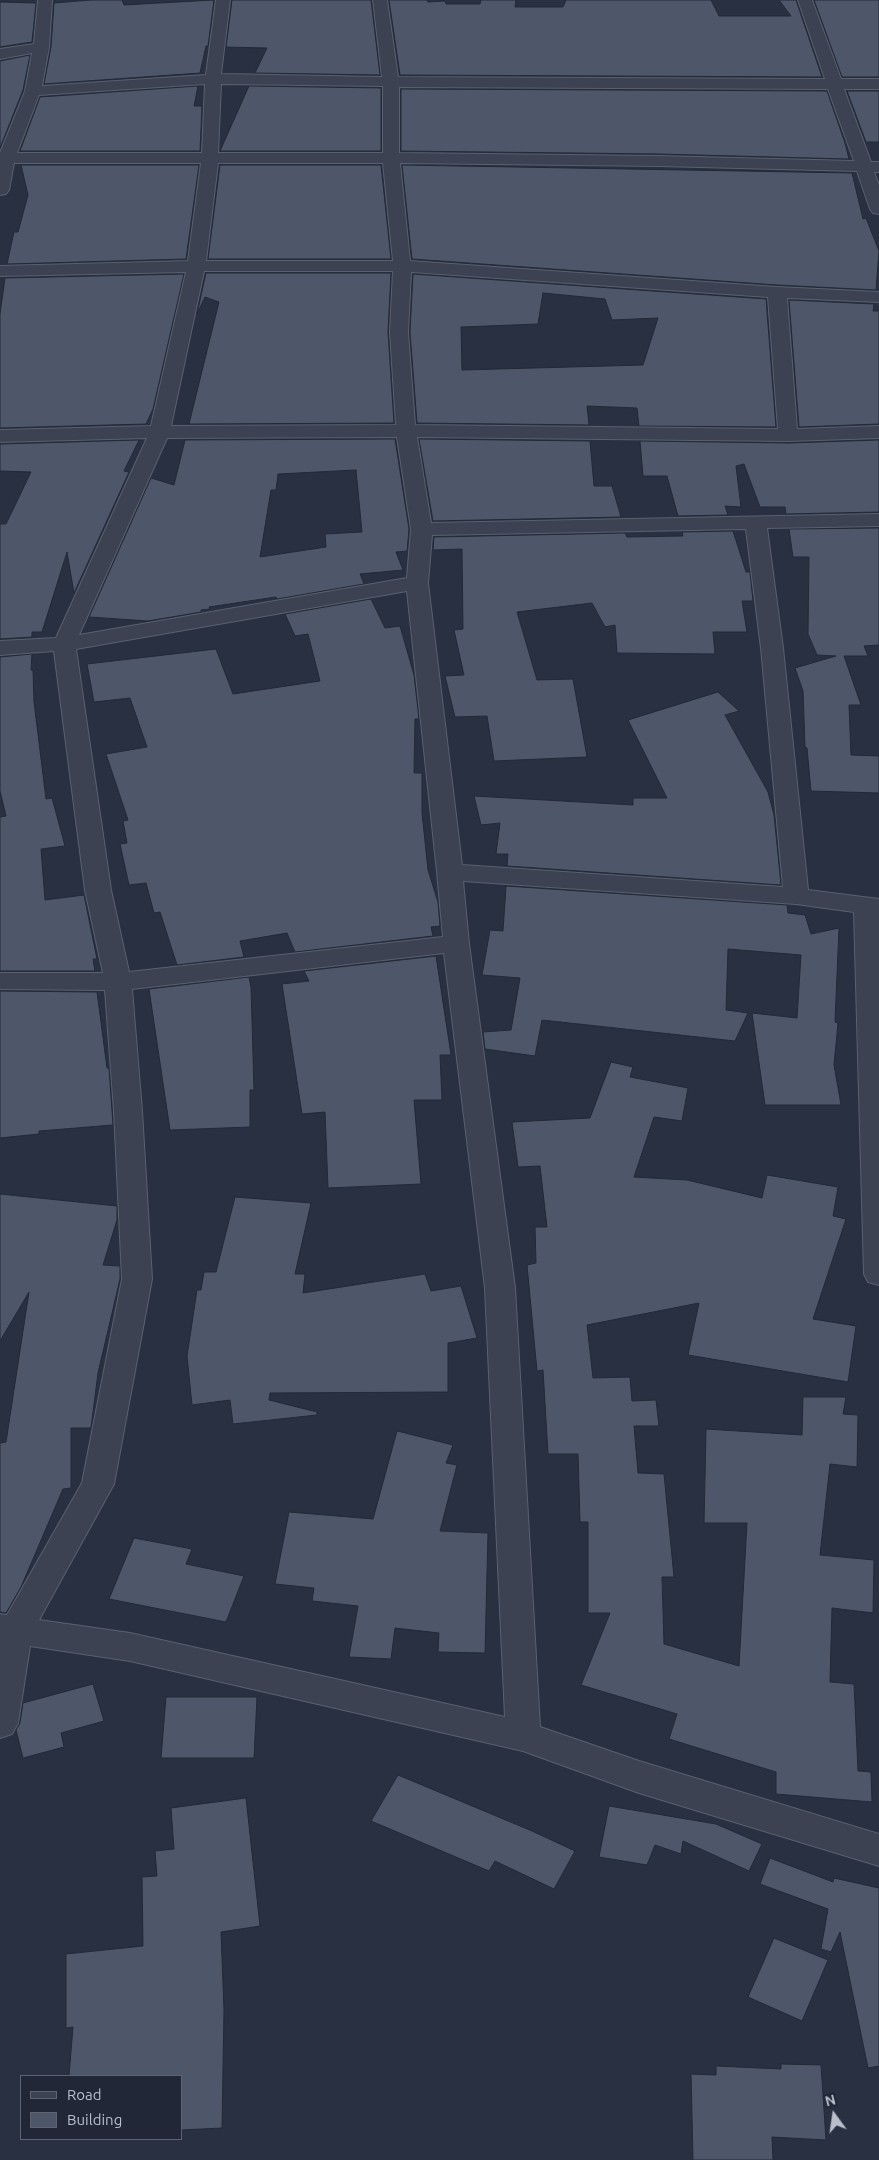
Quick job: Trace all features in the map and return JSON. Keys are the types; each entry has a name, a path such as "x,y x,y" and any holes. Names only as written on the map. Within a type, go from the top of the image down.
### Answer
{"street":[{"path":"0,190 4,158 33,90 41,47 46,0"},
{"path":"0,1723 8,1630 98,1484 137,1279 128,1112 118,982 98,890 64,644 160,432 196,266 210,158 213,80 223,0"},
{"path":"380,0 391,82 391,158 402,266 399,332 406,431 422,529 418,583 450,872 456,944 500,1288 523,1736"},
{"path":"805,0 833,84 872,167 879,209"},
{"path":"0,54 41,47"},
{"path":"33,90 213,80 544,84 879,84"},
{"path":"4,158 391,158 872,167"},
{"path":"0,271 196,266 402,266 776,292 879,297"},
{"path":"776,292 788,435"},
{"path":"0,436 160,432 406,431 788,435 879,432"},
{"path":"422,529 756,524 879,520"},
{"path":"756,524 772,648 796,896"},
{"path":"0,648 64,644 418,583"},
{"path":"450,872 796,896 873,907 879,1274"},
{"path":"0,980 118,982 456,944"},
{"path":"8,1630 130,1647 523,1736 639,1777 879,1850"}],"building":[{"path":"122,0 124,5 214,0 208,46 206,46 200,73 44,84 51,47 54,3"},
{"path":"232,0 371,0 380,75 255,73 267,48 226,47"},
{"path":"389,0 427,0 428,2 445,1 446,4 480,4 481,0 516,0 515,7 563,7 566,0 711,0 719,16 791,16 779,0 796,0 822,77 400,75"},
{"path":"814,0 879,0 879,77 842,77"},
{"path":"0,2 36,3 32,42 0,47"},
{"path":"30,55 23,90 0,148 0,61"},
{"path":"198,86 194,106 202,106 200,151 20,151 40,97"},
{"path":"249,86 381,88 381,151 220,151"},
{"path":"401,89 827,91 849,159 659,154 401,151"},
{"path":"847,91 879,91 879,142 866,142"},
{"path":"21,165 199,165 186,259 7,264 14,232 18,232 28,195"},
{"path":"220,165 381,165 391,259 208,259"},
{"path":"402,165 852,173 863,219 866,218 879,251 876,290 777,285 412,259"},
{"path":"206,273 391,273 388,332 394,423 189,424 219,302 205,297 197,314"},
{"path":"184,274 153,409 146,424 0,428 0,314 5,278"},
{"path":"413,274 766,299 776,427 639,426 637,408 587,406 589,425 417,423 410,332","holes":["543,293 605,299 612,320 658,318 643,365 462,370 461,327 538,324"]},
{"path":"789,300 874,304 873,311 879,311 879,424 799,427"},
{"path":"395,439 409,529 407,551 396,552 403,570 360,574 364,584 277,599 276,597 209,607 210,609 201,610 201,612 148,621 89,617 151,478 174,485 185,440","holes":["356,470 362,532 325,534 326,547 260,557 271,490 276,490 278,474"]},
{"path":"419,439 590,441 594,486 612,486 621,517 433,521"},
{"path":"139,440 124,471 129,472 74,593 67,552 42,632 32,632 32,637 0,639 0,524 6,524 31,472 0,471 0,444"},
{"path":"879,440 879,512 786,514 785,507 760,507 744,464 736,466 741,507 725,506 728,515 678,516 667,476 643,476 640,441 788,443"},
{"path":"879,528 879,645 864,646 868,656 844,656 861,705 849,705 851,755 879,756 879,793 811,791 807,748 805,747 803,691 795,668 836,656 817,655 808,634 809,557 793,557 789,529"},
{"path":"733,531 746,572 750,572 753,601 742,601 747,632 713,632 715,654 617,653 615,625 605,627 592,603 517,612 537,680 573,679 587,757 494,761 487,716 455,717 445,676 464,675 454,630 463,629 462,549 433,550 434,537 625,533 627,537 683,536 682,532"},
{"path":"371,599 385,628 400,626 414,675 419,719 415,719 414,773 422,773 422,813 428,870 438,902 440,926 431,927 433,936 295,952 287,933 240,941 244,957 177,965 160,912 154,913 146,883 129,885 120,844 127,843 123,821 128,820 106,754 147,747 130,698 94,702 87,664 216,649 233,694 320,681 308,634 295,636 285,614"},
{"path":"32,654 31,670 33,670 34,702 46,799 52,798 65,846 41,849 45,900 84,895 97,959 93,959 95,971 0,971 0,817 6,816 0,791 0,657"},
{"path":"718,692 739,711 725,715 768,792 774,815 781,885 507,866 508,854 496,854 500,823 481,825 474,796 633,805 633,798 667,798 628,720"},
{"path":"506,886 787,905 788,913 805,915 811,934 839,928 835,1022 838,1023 834,1065 841,1105 765,1105 752,1013 797,1018 801,955 728,949 726,1010 748,1013 735,1041 542,1020 535,1056 485,1049 483,1032 511,1030 520,978 482,975 490,930 503,931"},
{"path":"436,956 451,1055 440,1055 442,1100 414,1100 421,1184 328,1188 325,1112 302,1114 282,984 309,981 304,971"},
{"path":"249,977 251,987 254,1090 250,1090 250,1127 170,1130 149,989"},
{"path":"0,991 97,992 107,1068 109,1068 113,1125 39,1131 39,1134 0,1138"},
{"path":"611,1062 633,1067 630,1077 688,1088 682,1121 654,1117 634,1177 687,1180 762,1198 767,1175 838,1187 833,1216 846,1219 813,1319 856,1326 848,1382 688,1355 699,1303 587,1325 593,1378 630,1377 632,1401 656,1400 659,1426 634,1426 638,1473 664,1474 674,1577 662,1577 664,1644 739,1666 747,1523 704,1523 706,1429 802,1435 803,1397 846,1397 843,1414 858,1415 857,1467 830,1464 820,1555 874,1560 873,1613 832,1608 830,1682 854,1684 858,1771 871,1772 872,1802 776,1794 776,1772 669,1739 677,1714 581,1685 610,1613 588,1613 588,1522 580,1522 578,1454 548,1454 543,1370 537,1371 527,1265 536,1263 535,1227 547,1227 540,1166 518,1167 512,1122 590,1118"},
{"path":"0,1194 117,1206 117,1220 103,1265 120,1266 120,1279 98,1373 91,1428 71,1428 71,1488 63,1489 21,1587 6,1613 0,1612 0,1443 6,1442 29,1292 0,1341"},
{"path":"235,1197 311,1203 295,1274 305,1274 303,1293 425,1274 431,1291 461,1286 477,1338 448,1343 448,1392 270,1393 269,1400 317,1412 317,1415 233,1424 230,1400 192,1405 187,1356 197,1290 201,1290 204,1272 216,1272"},
{"path":"397,1431 453,1445 446,1463 457,1465 440,1531 488,1533 485,1653 438,1652 439,1633 395,1628 391,1659 349,1657 358,1606 312,1601 314,1588 275,1584 289,1512 373,1519"},
{"path":"134,1538 192,1549 186,1564 244,1576 226,1622 109,1599"},
{"path":"93,1684 104,1721 61,1733 64,1747 23,1758 16,1730 20,1723 23,1703"},
{"path":"166,1697 257,1697 254,1758 161,1758"},
{"path":"398,1775 575,1851 554,1889 495,1861 489,1871 371,1821"},
{"path":"246,1798 260,1926 221,1932 224,2010 222,2128 182,2130 182,2075 69,2075 73,2027 66,2028 66,1954 143,1946 142,1877 157,1876 155,1851 174,1849 171,1808"},
{"path":"609,1806 716,1824 762,1844 749,1871 683,1841 681,1854 655,1845 647,1865 599,1857"},
{"path":"770,1858 833,1882 834,1878 879,1888 879,2066 868,2068 840,1932 831,1952 821,1949 828,1909 760,1884"},
{"path":"774,1938 828,1960 802,2021 748,1997"},
{"path":"781,2064 821,2065 826,2140 772,2137 773,2160 693,2160 691,2074 716,2075 716,2066 781,2069"}]}
